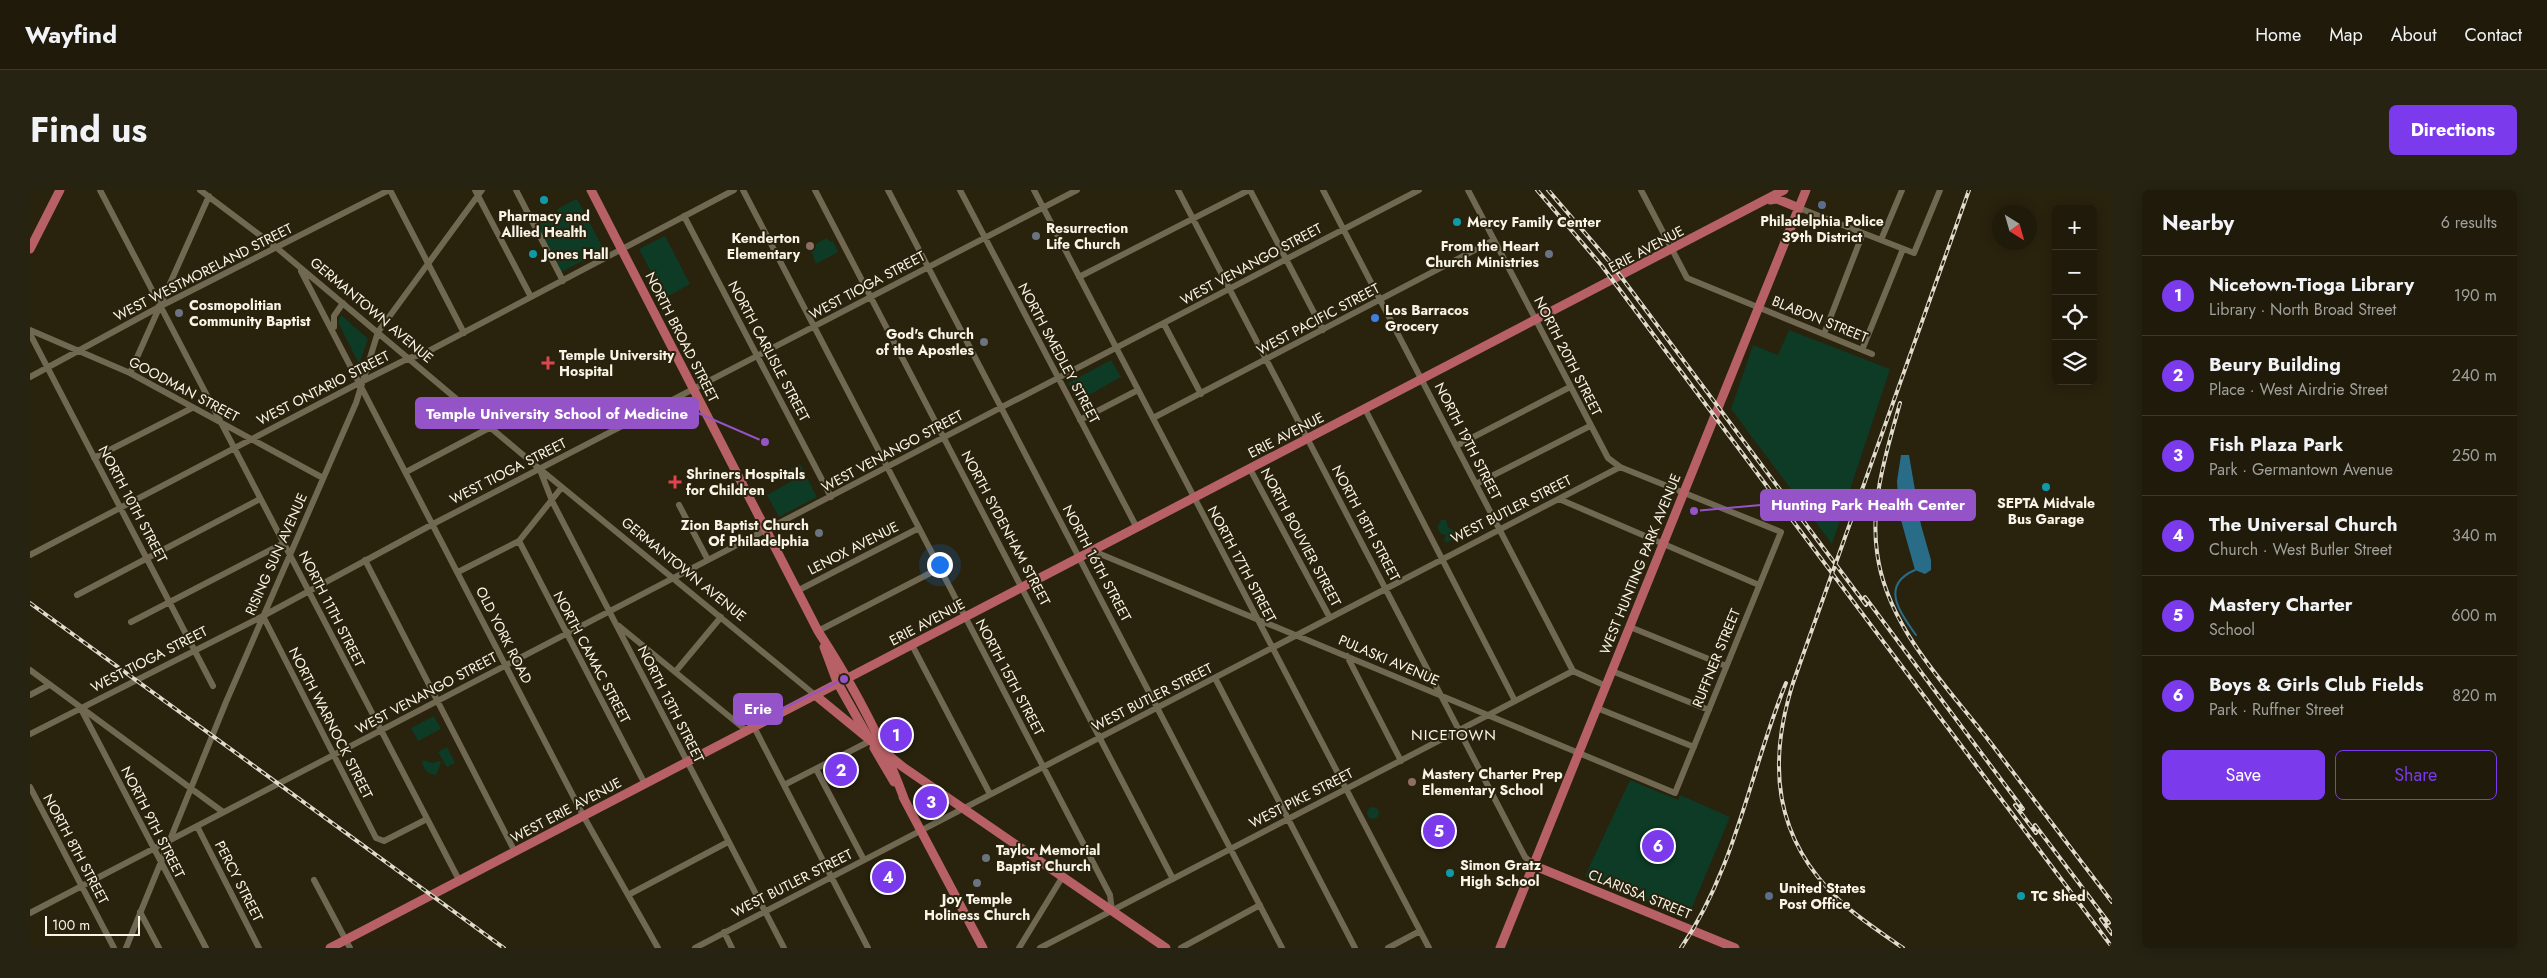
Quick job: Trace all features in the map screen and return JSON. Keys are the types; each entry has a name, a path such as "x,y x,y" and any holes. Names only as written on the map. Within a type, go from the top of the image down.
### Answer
{"main road":[{"path":"30,249 60,190"},
{"name":"NORTH BROAD STREET","path":"590,190 798,591 818,631 838,684 905,801 984,948"},
{"name":"ERIE AVENUE","path":"815,695 1770,200 1784,190"},
{"name":"WEST HUNTING PARK AVENUE","path":"1500,948 1535,866 1806,190"},
{"path":"1770,200 1776,199 1799,208"},
{"name":"NORTH BROAD STREET","path":"818,631 848,678 890,757 905,801"},
{"name":"WEST ERIE AVENUE","path":"330,948 348,944 421,900 815,695"},
{"name":"GERMANTOWN AVENUE","path":"815,695 890,757 1164,948"},
{"name":"CLARISSA STREET","path":"1535,866 1734,948"}],"street":[{"name":"NORTH 11TH STREET","path":"100,190 159,307 222,423 459,880"},
{"name":"GERMANTOWN AVENUE","path":"200,190 298,265 562,488 815,695"},
{"path":"390,190 464,333"},
{"name":"WEST WESTMORELAND STREET","path":"30,377 159,307 390,190"},
{"path":"516,190 563,281"},
{"name":"WEST ONTARIO STREET","path":"30,555 360,382 409,358 423,354 464,333 734,190"},
{"name":"NORTH 15TH STREET","path":"743,190 1044,767 1110,896 1112,910"},
{"name":"NORTH SYDENHAM STREET","path":"815,190 1101,737 1173,879"},
{"name":"NORTH 16TH STREET","path":"888,190 1282,948"},
{"name":"NORTH SMEDLEY STREET","path":"960,190 1137,528"},
{"name":"NORTH 17TH STREET","path":"1034,190 1078,278 1429,948"},
{"name":"WEST TIOGA STREET","path":"30,734 193,649 263,616 433,524 1077,190"},
{"name":"NORTH 18TH STREET","path":"1178,190 1526,857 1535,866"},
{"path":"1078,278 1249,190 1323,330"},
{"name":"NORTH 19TH STREET","path":"1323,190 1573,671"},
{"name":"WEST VENANGO STREET","path":"30,913 1419,190"},
{"name":"NORTH 20TH STREET","path":"1468,190 1608,458 1620,467 1781,532"},
{"name":"BLABON STREET","path":"1641,190 1687,278 1872,354"},
{"path":"1881,240 1902,190"},
{"path":"1799,208 1914,253 1940,190"},
{"path":"478,192 531,297"},
{"name":"RISING SUN AVENUE","path":"126,948 190,788 356,403 360,382 378,332 478,192"},
{"path":"130,373 209,196"},
{"name":"NORTH CARLISLE STREET","path":"684,216 831,497"},
{"path":"1824,334 1863,233"},
{"name":"WEST PACIFIC STREET","path":"1153,418 1494,240"},
{"path":"1862,350 1903,249"},
{"name":"OLD YORK ROAD","path":"298,265 334,331 584,816 658,948"},
{"path":"334,331 334,316 343,303"},
{"path":"1164,324 1201,394"},
{"name":"GOODMAN STREET","path":"30,330 130,373 323,478"},
{"name":"NORTH 10TH STREET","path":"30,334 212,686"},
{"path":"1456,446 1570,387"},
{"path":"1080,420 1138,390"},
{"path":"94,458 192,408"},
{"path":"1365,409 1515,701"},
{"path":"1476,484 1590,426"},
{"path":"406,472 491,427"},
{"name":"WEST BUTLER STREET","path":"695,948 1620,467"},
{"name":"NORTH 13TH STREET","path":"540,469 552,501 784,948"},
{"name":"NORTH BOUVIER STREET","path":"1250,469 1330,618"},
{"path":"458,572 518,541 562,488"},
{"path":"77,595 260,499"},
{"path":"1559,499 1759,585"},
{"path":"679,505 708,560"},
{"name":"LENOX AVENUE","path":"798,591 919,528"},
{"name":"RUFFNER STREET","path":"1675,793 1781,532"},
{"name":"NORTH CAMAC STREET","path":"518,541 645,784"},
{"path":"131,622 284,543"},
{"name":"PULASKI AVENUE","path":"1093,550 1675,793"},
{"path":"365,560 515,852"},
{"path":"818,631 940,568"},
{"name":"NORTH WARNOCK STREET","path":"263,616 379,840 384,841 427,819"},
{"path":"676,671 721,617"},
{"path":"616,623 750,729 784,785 868,948"},
{"path":"1630,627 1726,666"},
{"path":"912,645 990,794"},
{"path":"1347,656 1401,761"},
{"path":"30,670 223,812"},
{"path":"1573,671 1606,686"},
{"name":"WEST PIKE STREET","path":"1040,948 1573,671"},
{"path":"1612,671 1709,710"},
{"path":"1215,678 1355,948"},
{"path":"30,695 50,685"},
{"name":"NORTH 9TH STREET","path":"80,707 152,849 206,948"},
{"path":"1597,708 1694,747"},
{"path":"784,785 870,741"},
{"path":"816,768 864,860"},
{"name":"NORTH 8TH STREET","path":"30,787 114,948"},
{"name":"PERCY STREET","path":"197,826 259,948"},
{"path":"628,895 728,842"},
{"path":"1019,948 1063,876"},
{"path":"314,880 348,944"},
{"path":"1181,948 1260,905"},
{"path":"140,912 159,948"},
{"path":"1388,948 1420,931"},
{"path":"724,932 732,948"}],"green space":[{"path":"577,199 602,246 600,247 602,251 561,272 537,225 558,212 557,209"},
{"path":"665,236 690,284 665,298 639,249"},
{"path":"827,238 830,242 833,241 838,252 816,264 810,247"},
{"path":"341,315 368,339 359,364 338,322"},
{"path":"1789,330 1890,369 1832,544 1731,409 1753,345 1778,355"},
{"path":"1111,360 1121,377 1078,401 1068,383"},
{"path":"800,464 817,497 779,517 767,495 792,481 787,471"},
{"path":"1441,520 1446,520 1448,527 1455,532 1454,538 1447,543 1444,540 1446,535 1441,534 1437,527"},
{"path":"434,716 441,729 418,741 411,728"},
{"path":"447,747 455,763 447,767 438,752"},
{"path":"424,760 432,763 439,761 441,763 436,775 429,773 425,769 422,762"},
{"path":"1630,780 1678,800 1680,795 1730,817 1688,917 1585,876"},
{"path":"922,794 947,811 934,818"},
{"path":"1373,807 1379,813 1373,819 1367,813"}],"water":[{"path":"1901,455 1909,455 1921,525 1931,560 1931,570 1925,574 1915,570 1899,513 1897,481"}],"waterway":[{"path":"1915,570 1904,576 1898,583 1895,591 1899,608 1916,635"}],"railway":[{"path":"1537,190 1602,266 2112,947"},
{"path":"1548,190 1610,262 1866,605"},
{"path":"1903,948 1846,907 1817,876 1801,851 1789,826 1782,799 1779,771 1780,743 1793,683 1969,190"},
{"path":"1900,403 1881,476 1875,533 1883,579 1892,605 1905,630 1937,676 2112,902"},
{"path":"1865,597 2023,809"},
{"path":"30,603 504,948"},
{"path":"1681,948 1700,917 1716,885 1741,818 1773,716 1786,683"},
{"path":"2015,805 2036,833"},
{"path":"2035,825 2109,923"},
{"path":"2101,919 2112,934"}],"place":[{"name":"Pharmacy and Allied Health","path":"544,200"},
{"name":"Philadelphia Police 39th District","path":"1822,205"},
{"name":"Mercy Family Center","path":"1457,222"},
{"name":"Resurrection Life Church","path":"1036,236"},
{"name":"Kenderton Elementary","path":"810,246"},
{"name":"Jones Hall","path":"533,254"},
{"name":"From the Heart Church Ministries","path":"1549,254"},
{"name":"Cosmopolitian Community Baptist","path":"179,313"},
{"name":"Los Barracos Grocery","path":"1375,318"},
{"name":"God's Church of the Apostles","path":"984,342"},
{"name":"Temple University Hospital","path":"548,363"},
{"name":"Temple University School of Medicine","path":"765,442"},
{"name":"Shriners Hospitals for Children","path":"675,482"},
{"name":"SEPTA Midvale Bus Garage","path":"2046,487"},
{"name":"Hunting Park Health Center","path":"1694,511"},
{"name":"Zion Baptist Church Of Philadelphia","path":"819,533"},
{"name":"Erie","path":"844,679"},
{"name":"Nicetown-Tioga Library","path":"896,735"},
{"name":"Beury Building","path":"841,770"},
{"name":"Mastery Charter Prep Elementary School","path":"1412,782"},
{"name":"Fish Plaza Park","path":"931,802"},
{"name":"Mastery Charter","path":"1439,831"},
{"name":"Boys & Girls Club Fields","path":"1658,846"},
{"name":"Taylor Memorial Baptist Church","path":"986,858"},
{"name":"Simon Gratz High School","path":"1450,873"},
{"name":"The Universal Church","path":"888,877"},
{"name":"Joy Temple Holiness Church","path":"977,883"},
{"name":"United States Post Office","path":"1769,896"},
{"name":"TC Shed","path":"2021,896"}],"district":[{"name":"NICETOWN","path":"1454,735"}]}
